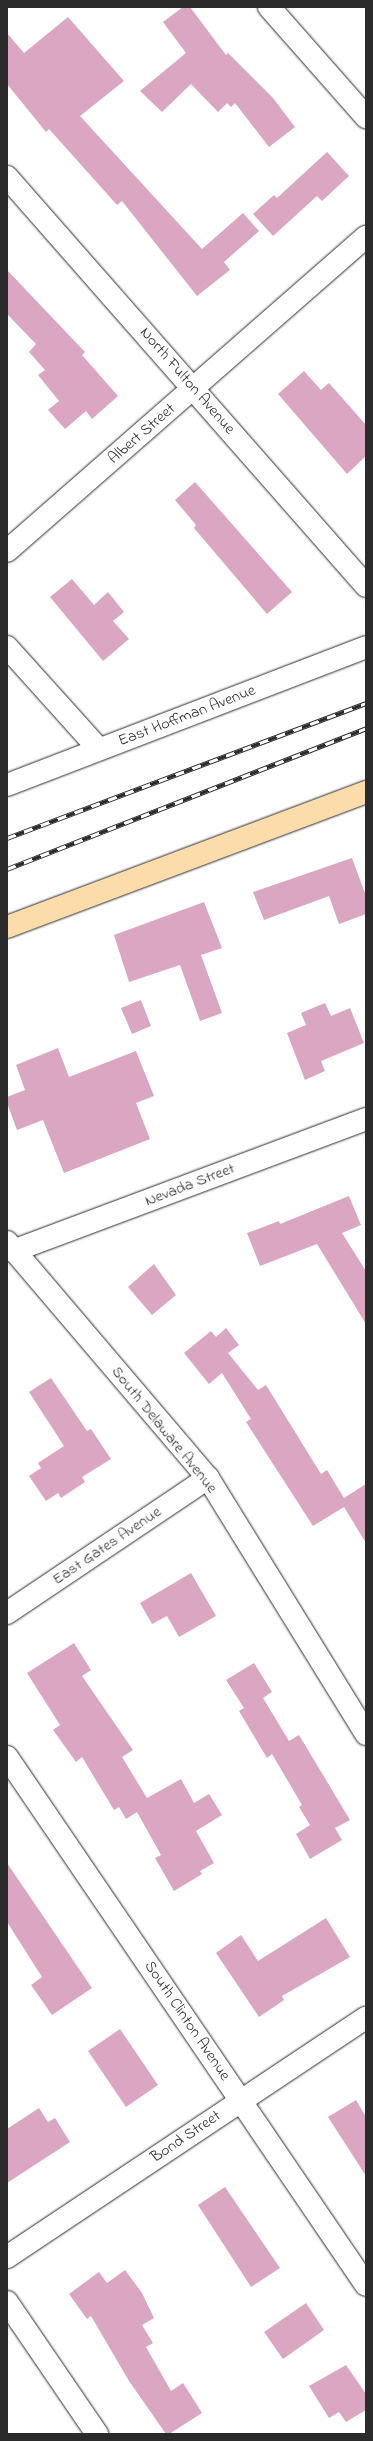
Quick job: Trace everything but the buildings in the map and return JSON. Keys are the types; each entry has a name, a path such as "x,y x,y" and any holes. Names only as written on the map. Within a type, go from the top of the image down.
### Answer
{"main road":[{"path":"7,927 366,792"}],"street":[{"path":"269,7 366,117"},
{"name":"North Fulton Avenue","path":"7,177 194,388 366,586"},
{"name":"Albert Street","path":"7,551 366,237"},
{"path":"7,647 99,749"},
{"name":"East Hoffman Avenue","path":"7,784 366,647"},
{"name":"Nevada Street","path":"10,1246 366,1119"},
{"name":"South Delaware Avenue","path":"10,1246 208,1478 366,1734"},
{"name":"East Gates Avenue","path":"7,1613 208,1478"},
{"name":"South Clinton Avenue","path":"7,1757 366,2285"},
{"name":"Bond Street","path":"7,2257 366,2018"},
{"path":"7,2302 97,2434"}],"railway":[{"path":"7,838 366,703"},
{"path":"7,869 366,728"}]}
